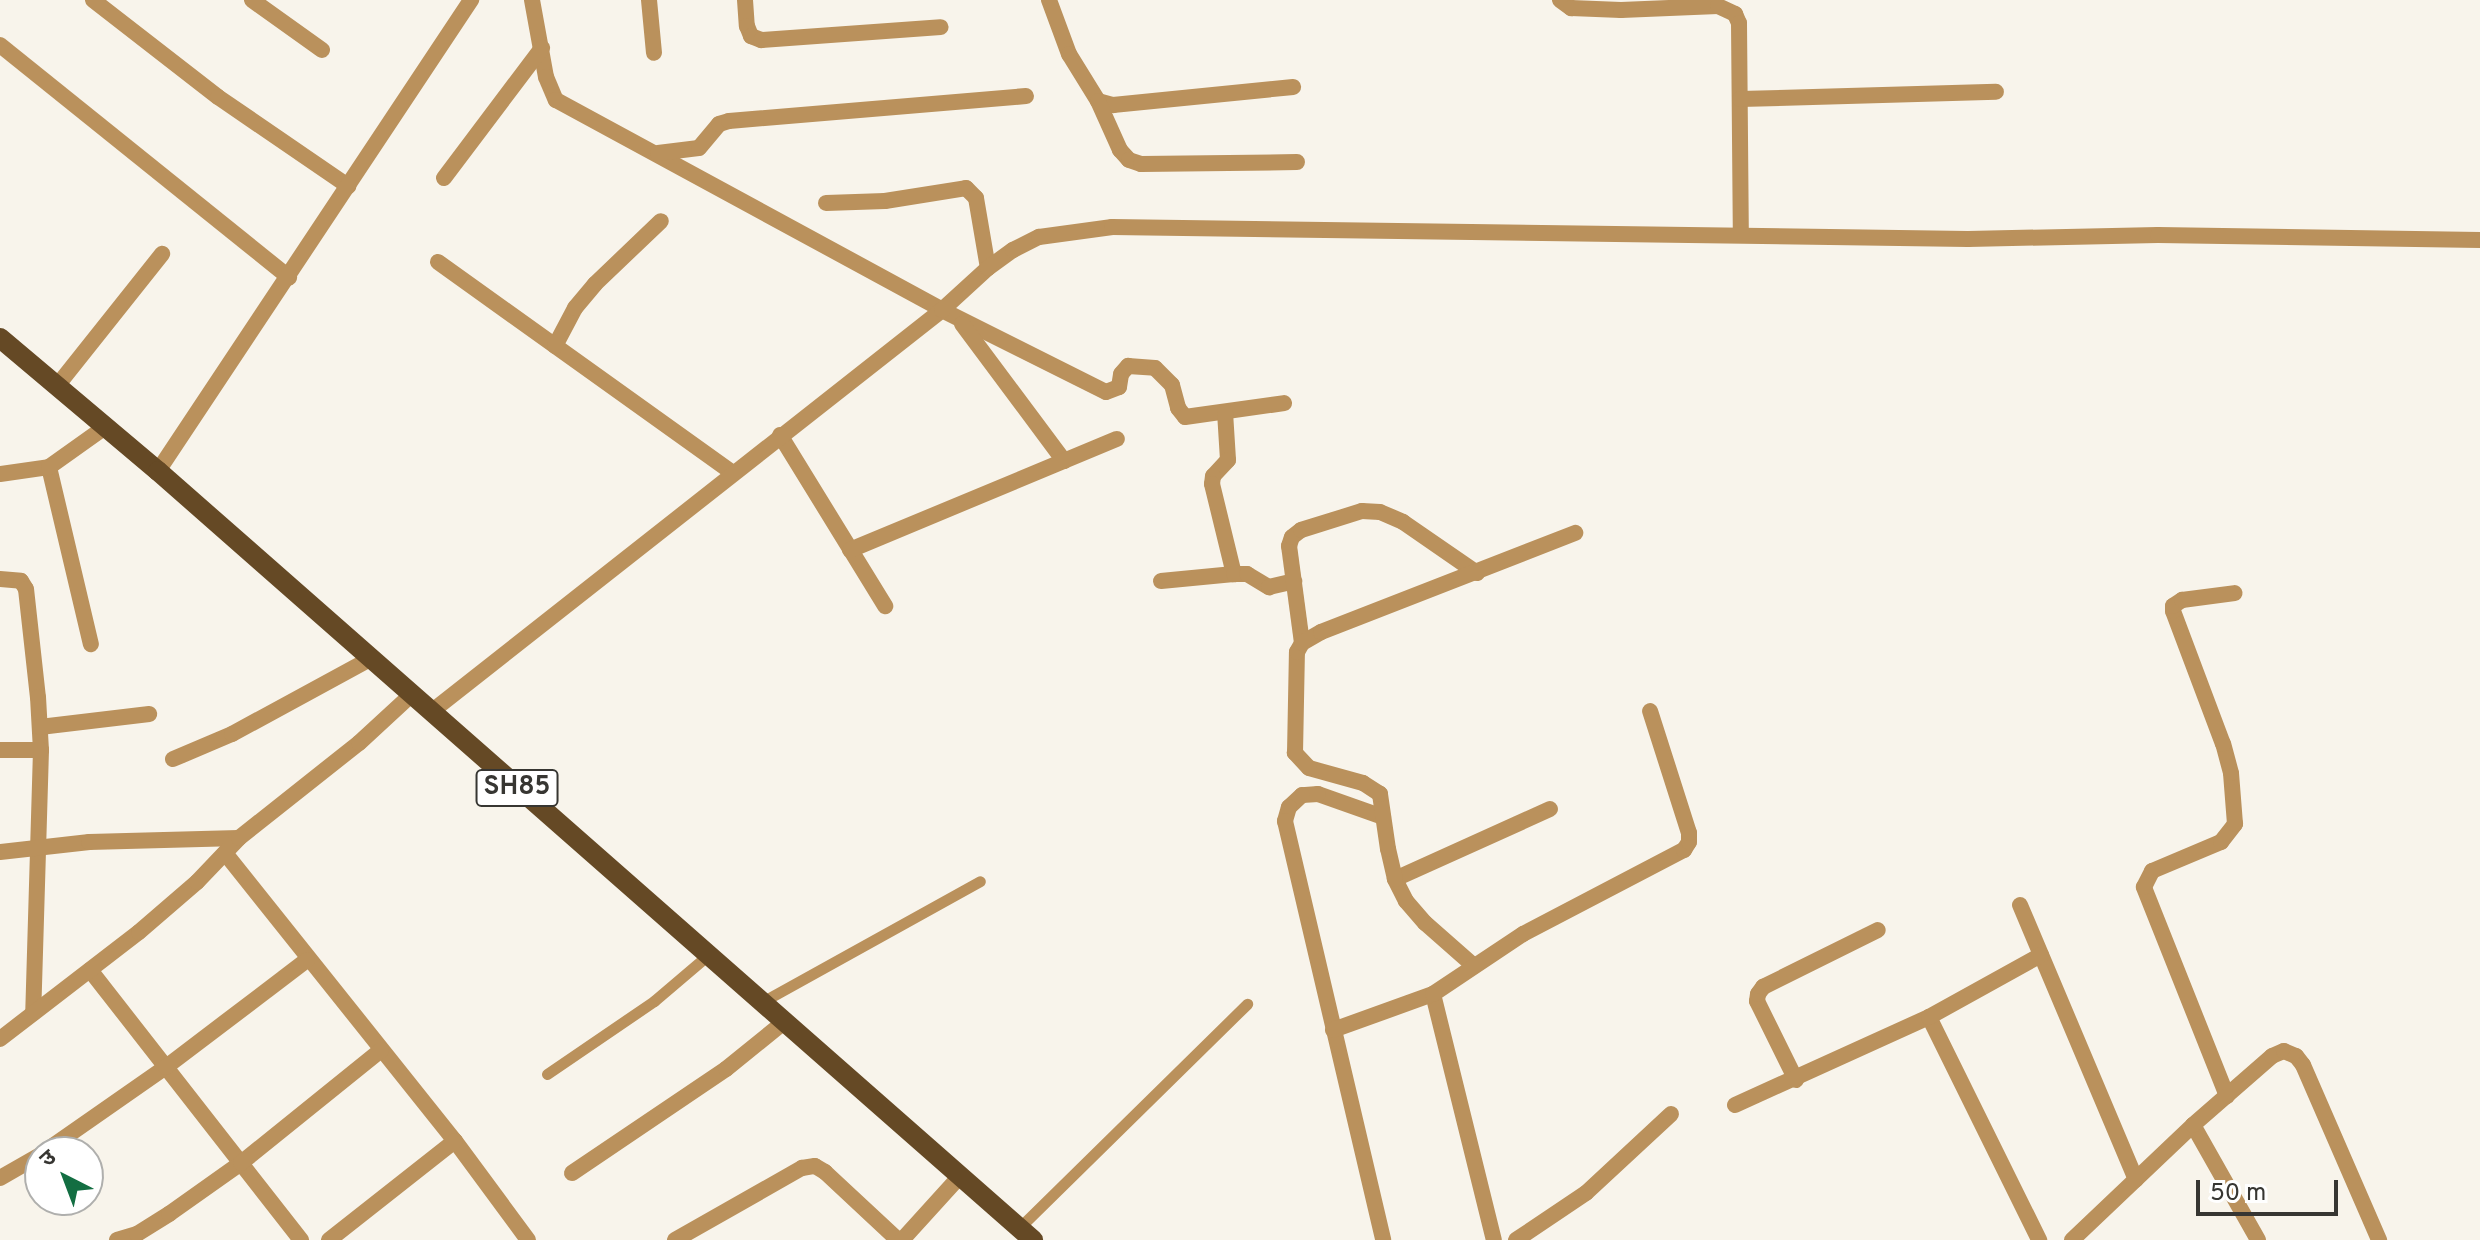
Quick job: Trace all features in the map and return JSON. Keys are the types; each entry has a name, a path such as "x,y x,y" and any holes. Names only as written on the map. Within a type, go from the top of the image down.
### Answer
{"main road":[{"name":"SH85","path":"0,338 158,471 1026,1234"}],"street":[{"path":"93,0 218,97 348,186"},
{"path":"158,471 471,0"},
{"path":"532,0 546,77 556,100 942,310 1106,392 1119,387 1121,374 1128,366 1155,368 1172,385 1178,408 1185,417 1284,403"},
{"path":"649,0 654,53"},
{"path":"745,0 747,26 751,36 761,40 941,27"},
{"path":"1049,0 1069,54 1098,101 1120,150 1129,160 1141,164 1297,162"},
{"path":"1560,0 1571,8 1620,5 1727,9 1739,23 1741,234"},
{"path":"256,1 322,50"},
{"path":"0,45 289,277"},
{"path":"444,178 542,48"},
{"path":"1098,101 1113,105 1293,87"},
{"path":"1740,99 1996,92"},
{"path":"657,153 699,148 719,124 729,121 1026,96"},
{"path":"826,203 885,201 966,188 976,198 988,268"},
{"path":"555,346 575,308 595,284 661,221"},
{"path":"431,712 942,310 988,268 1039,237 1112,227 1968,239 2158,235 2480,240"},
{"path":"57,386 162,254"},
{"path":"438,262 733,473"},
{"path":"959,319 1064,461"},
{"path":"1225,412 1228,460 1213,476 1212,484 1234,574"},
{"path":"0,474 49,467 105,427"},
{"path":"780,435 885,606"},
{"path":"850,550 1117,439"},
{"path":"49,467 91,644"},
{"path":"1302,643 1289,546 1292,537 1301,530 1362,511 1380,512 1403,522 1477,573"},
{"path":"1474,966 1425,923 1406,901 1395,879 1380,794 1374,787 1309,768 1295,753 1297,652 1302,643 1321,632 1575,533"},
{"path":"1161,581 1247,574 1269,587 1294,581"},
{"path":"0,579 21,581 26,589 40,727 33,1013"},
{"path":"2227,1096 2144,887 2152,871 2221,842 2235,824 2233,786 2223,744 2173,611 2173,606 2182,600 2235,593"},
{"path":"173,759 232,734 370,659"},
{"path":"0,1039 197,882 239,838 359,743 411,695"},
{"path":"1333,1030 1433,994 1583,901 1684,850 1689,842 1650,711"},
{"path":"40,727 149,714"},
{"path":"0,750 41,750"},
{"path":"1383,817 1318,794 1302,795 1289,807 1285,821 1383,1240"},
{"path":"1395,879 1550,809"},
{"path":"0,852 239,838"},
{"path":"225,853 307,960 455,1141 528,1240"},
{"path":"2020,905 2136,1180"},
{"path":"1796,1080 1757,1001 1758,994 1763,987 1878,930"},
{"path":"1735,1105 1796,1080 1929,1017 2041,955"},
{"path":"67,1136 166,1067 307,960"},
{"path":"90,970 301,1240"},
{"path":"1433,994 1494,1240"},
{"path":"1929,1017 2039,1240"},
{"path":"572,1173 726,1069 784,1022"},
{"path":"117,1240 137,1234 241,1163 381,1050"},
{"path":"2072,1240 2193,1125 2272,1056 2284,1051 2296,1056 2379,1240"},
{"path":"1516,1240 1586,1193 1671,1114"},
{"path":"2193,1125 2258,1240"},
{"path":"329,1240 455,1141"},
{"path":"0,1178 24,1164"},
{"path":"675,1240 802,1168 815,1166 900,1240 960,1176"}],"lane":[{"path":"762,1002 980,881"},
{"path":"547,1074 654,1001 708,955"},
{"path":"1026,1234 1247,1004"}]}
